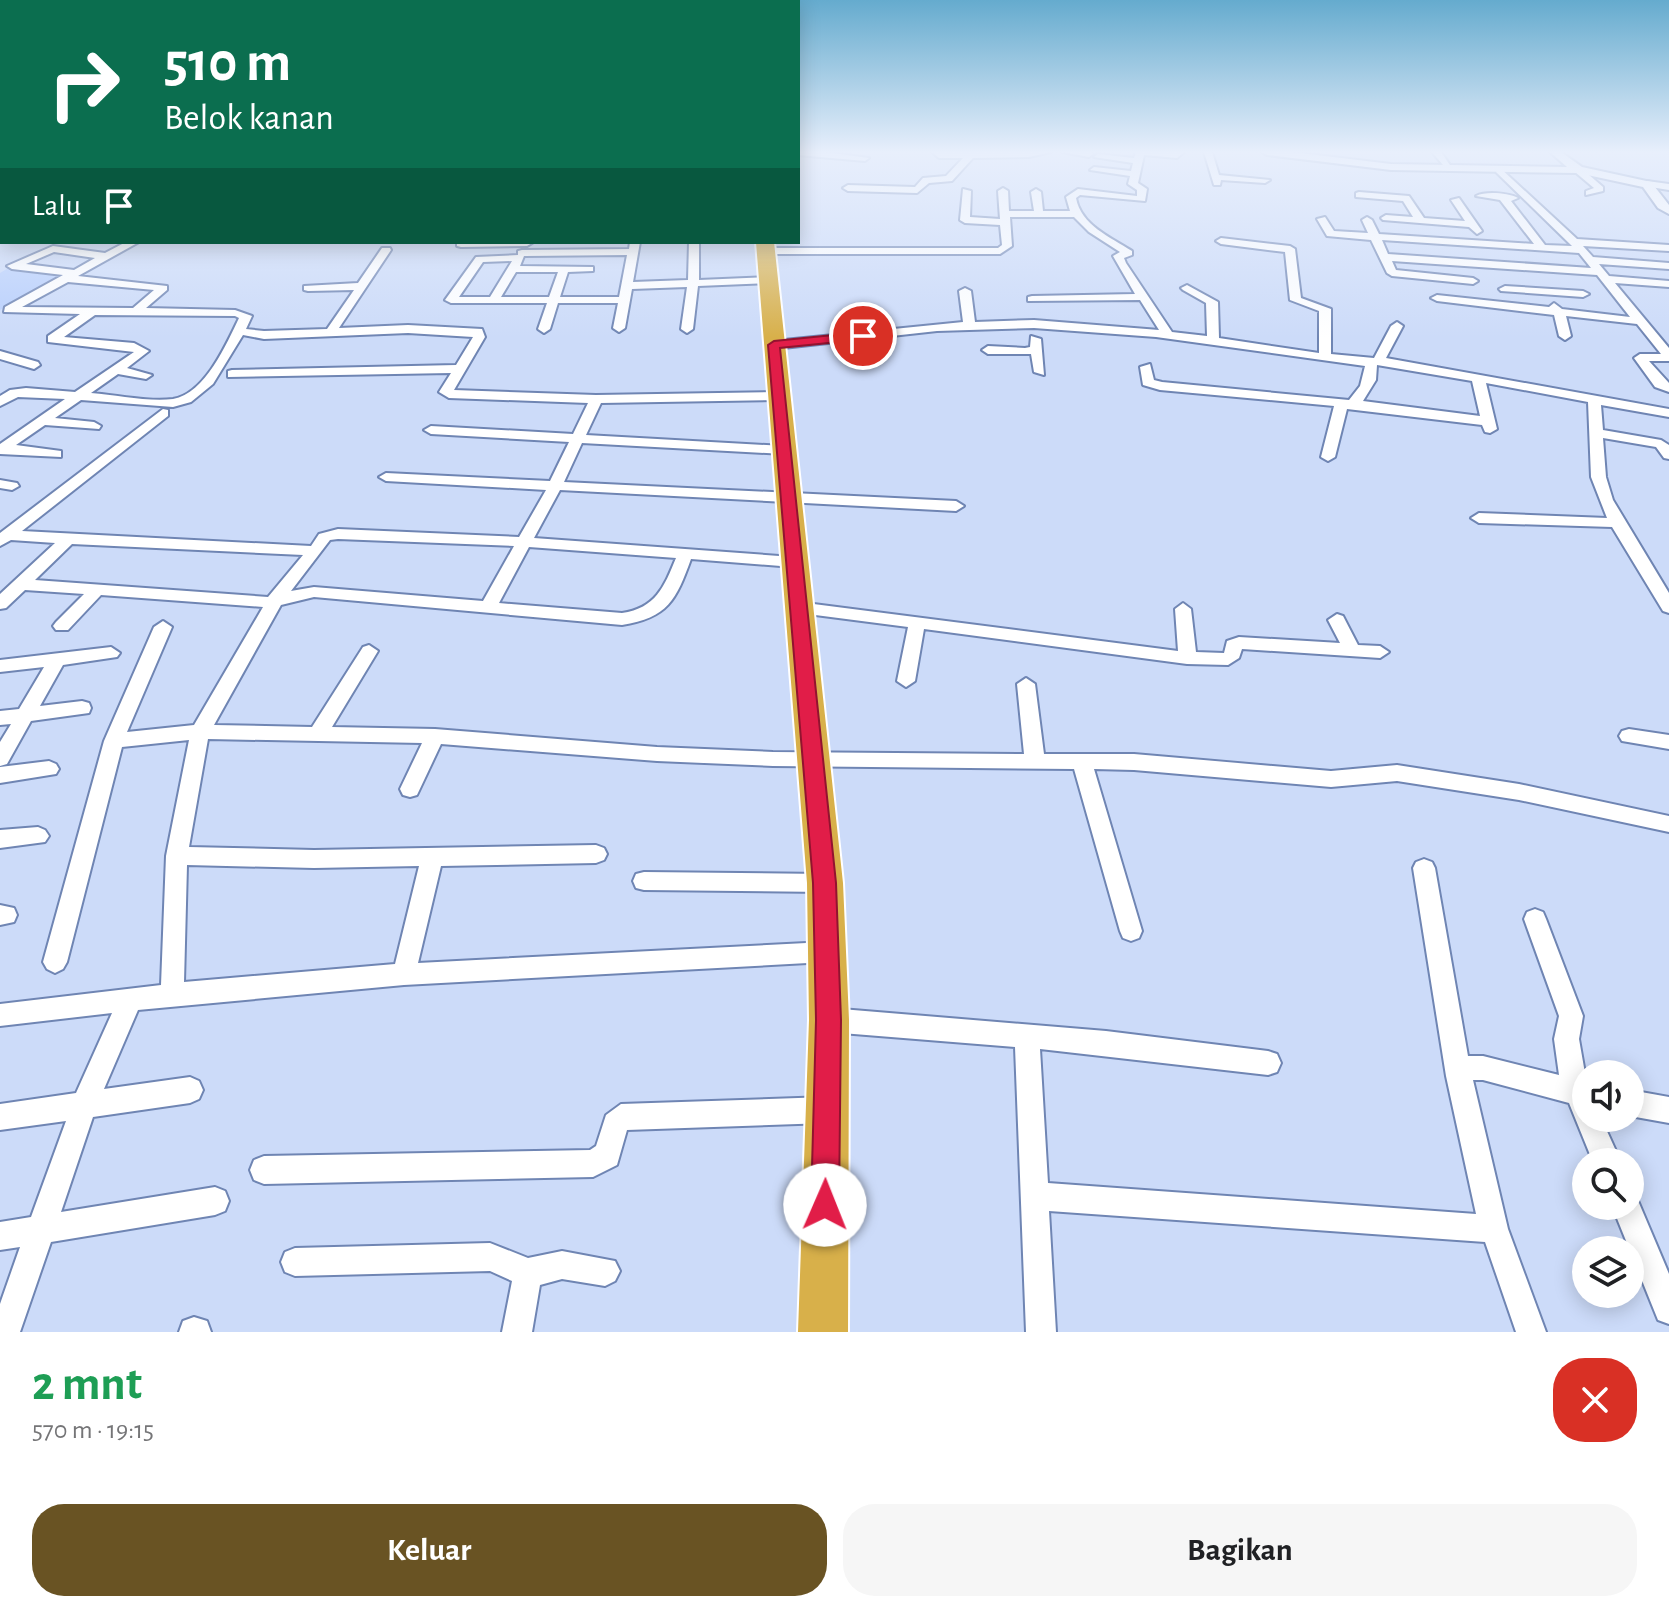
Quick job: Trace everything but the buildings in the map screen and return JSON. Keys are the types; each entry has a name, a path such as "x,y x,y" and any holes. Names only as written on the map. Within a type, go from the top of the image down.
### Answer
{"highway":[{"path":"766,258 825,883 829,1020 823,1332"}],"street":[{"path":"965,214 965,220 1005,222"},
{"path":"627,286 693,284 766,258 990,253 1006,248 1004,214"},
{"path":"963,228 1038,214"},
{"path":"1075,214 1128,253 1118,256 1141,297 1168,335"},
{"path":"1417,214 1421,221"},
{"path":"1465,214 1485,244"},
{"path":"1516,214 1542,247"},
{"path":"1547,214 1578,246 1669,356"},
{"path":"1386,218 1472,224"},
{"path":"1322,219 1330,233 1542,247 1669,248"},
{"path":"1367,220 1392,273 1473,281"},
{"path":"1221,241 1290,249 1297,301 1325,309 1325,357"},
{"path":"4,312 130,244"},
{"path":"461,244 522,253 564,269 589,269"},
{"path":"687,329 694,244"},
{"path":"483,313 451,298 480,259 522,253 634,247 619,328"},
{"path":"6,265 53,249 107,257"},
{"path":"331,331 386,250"},
{"path":"522,253 483,313 479,337 446,393 596,399 779,396"},
{"path":"1384,257 1602,275 1669,284"},
{"path":"1590,260 1669,266"},
{"path":"1461,262 1490,306"},
{"path":"6,265 163,288 134,313"},
{"path":"544,329 556,301 564,269"},
{"path":"308,288 362,286"},
{"path":"1187,288 1212,302 1213,338"},
{"path":"1505,289 1583,294"},
{"path":"965,291 970,327"},
{"path":"1543,292 1559,313 1565,336"},
{"path":"1040,372 1032,298 1096,303 1141,297"},
{"path":"1437,298 1639,321"},
{"path":"245,332 331,331 556,301 623,300"},
{"path":"0,402 19,392 173,403 188,400 207,383 245,332 246,316 4,312"},
{"path":"1,449 143,351 134,347 52,339 90,313"},
{"path":"774,345 1033,324 1213,338 1325,357 1432,370 1669,413"},
{"path":"1328,457 1346,405 1367,386 1374,361 1397,326"},
{"path":"988,350 1026,352 1038,348"},
{"path":"0,355 34,365"},
{"path":"1669,356 1640,358 1660,384 1669,388"},
{"path":"1146,367 1148,382 1160,386 1229,390 1488,425 1478,378"},
{"path":"234,372 460,369"},
{"path":"117,370 146,375"},
{"path":"1430,385 1432,370"},
{"path":"488,607 554,488 596,399"},
{"path":"1594,401 1597,433 1594,443 1601,489 1669,607"},
{"path":"3,538 163,413"},
{"path":"43,421 94,426"},
{"path":"431,430 784,450"},
{"path":"1597,433 1661,444 1669,455"},
{"path":"1,449 56,454"},
{"path":"386,477 554,488 787,496 956,506"},
{"path":"1479,518 1619,523"},
{"path":"172,997 177,856 200,732 275,601 325,537 333,534 524,542 793,562"},
{"path":"3,538 315,551"},
{"path":"0,604 68,539"},
{"path":"20,584 275,601 314,592 635,618 648,614 666,601 686,553"},
{"path":"62,626 97,590"},
{"path":"798,608 1187,658 1228,659 1233,654 1233,645 1239,643 1380,652"},
{"path":"1183,609 1187,658"},
{"path":"1337,620 1352,650"},
{"path":"906,681 917,622"},
{"path":"55,962 114,741 163,627"},
{"path":"319,732 369,651"},
{"path":"0,666 111,653"},
{"path":"0,759 57,660"},
{"path":"1026,684 1035,760"},
{"path":"0,718 82,708"},
{"path":"114,741 200,732 319,732 435,736 657,754 1081,760 1331,779 1397,773 1519,792 1669,824"},
{"path":"410,789 435,736"},
{"path":"1629,736 1669,742"},
{"path":"1081,760 1131,931"},
{"path":"0,775 49,769"},
{"path":"0,839 38,836"},
{"path":"177,856 432,858 596,854"},
{"path":"404,974 432,858"},
{"path":"1424,868 1459,1076 1494,1229 1531,1332"},
{"path":"644,881 825,883"},
{"path":"1535,919 1571,1016 1564,1032 1572,1060"},
{"path":"0,1015 211,990 404,974 826,952"},
{"path":"5,1332 84,1106 129,1002"},
{"path":"829,1020 1027,1036 1268,1063"},
{"path":"1027,1036 1041,1332"},
{"path":"1459,1076 1467,1068 1474,1067 1572,1100"},
{"path":"0,1117 190,1090"},
{"path":"1644,1106 1669,1110"},
{"path":"264,1170 593,1163 607,1155 615,1124 621,1117 827,1110"},
{"path":"1034,1196 1494,1229"},
{"path":"0,1236 215,1201"},
{"path":"1632,1220 1669,1309"},
{"path":"295,1262 490,1257 528,1273 562,1265 605,1271"},
{"path":"517,1332 528,1273"}],"shaded area":[{"path":"12,266 68,271 0,310 0,273"}],"route":[{"path":"825,1205 829,1020 825,883 774,345 863,336"}]}
